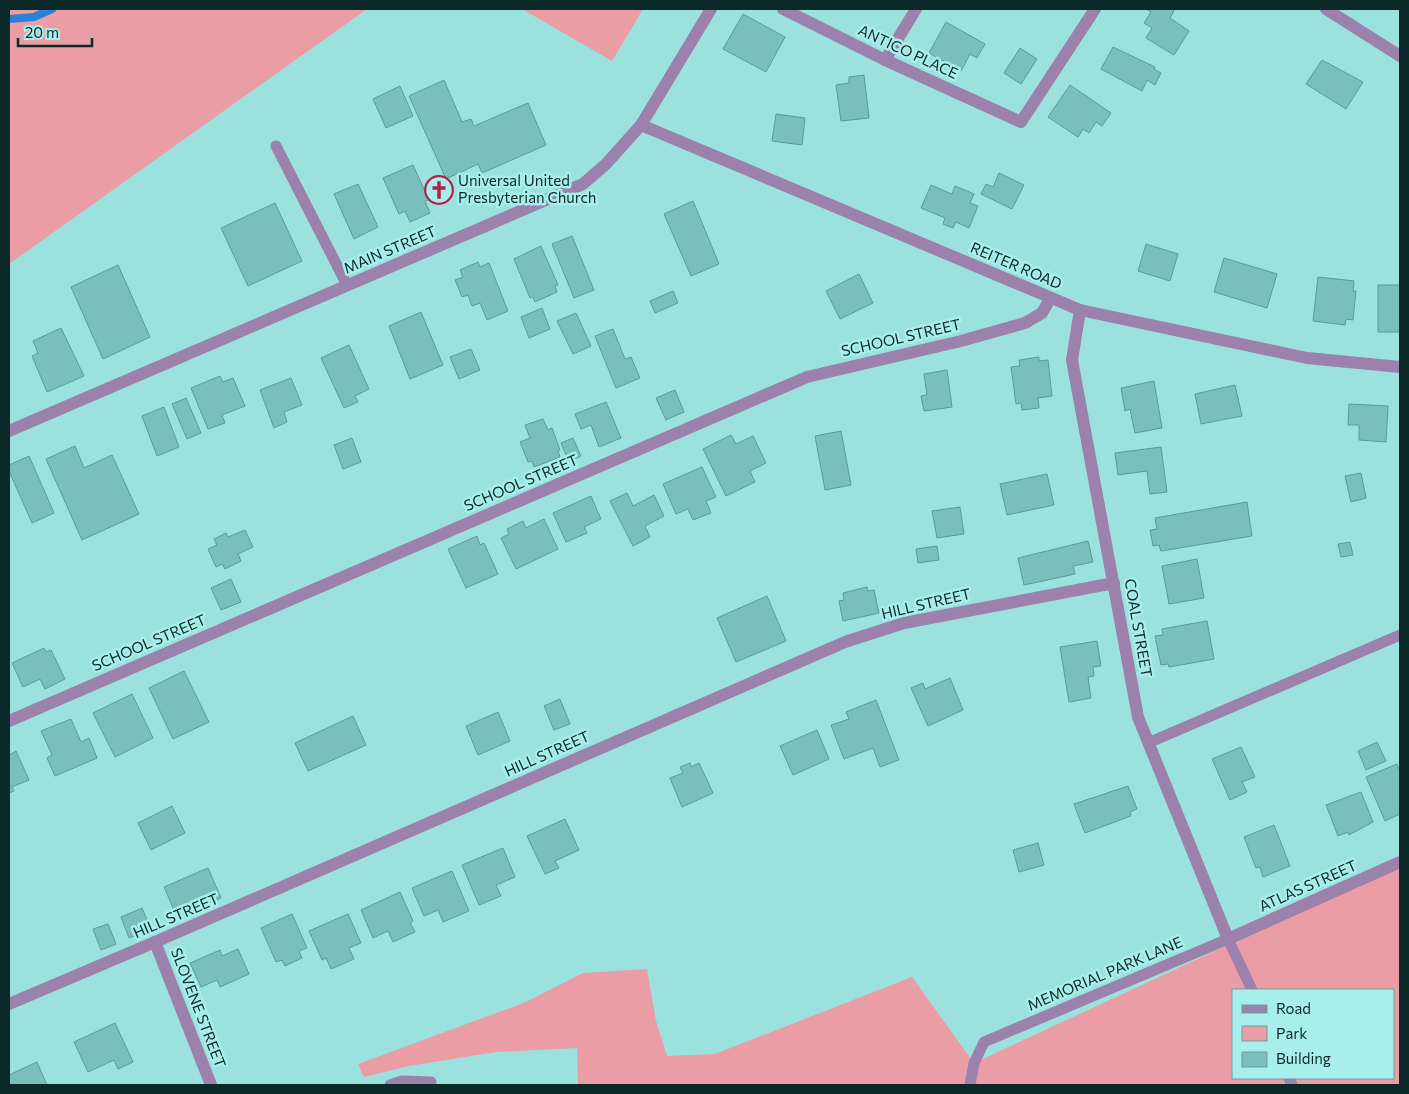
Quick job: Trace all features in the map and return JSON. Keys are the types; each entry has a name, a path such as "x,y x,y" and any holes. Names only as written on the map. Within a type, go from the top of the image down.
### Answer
{"street":[{"name":"MAIN STREET","path":"9,431 583,184 606,164 641,124 710,9"},
{"name":"ANTICO PLACE","path":"783,9 885,60 1021,122 1095,9"},
{"path":"885,60 916,9"},
{"path":"1326,9 1400,56"},
{"name":"REITER ROAD","path":"641,124 1050,299 1080,310 1307,358 1400,367"},
{"name":"SCHOOL STREET","path":"9,721 807,377 961,341 1025,323 1042,313 1050,299"},
{"name":"COAL STREET","path":"1080,310 1072,360 1138,717 1228,939"},
{"name":"HILL STREET","path":"9,1004 845,642 904,623 1114,583"},
{"name":"ATLAS STREET","path":"1228,939 1400,862"},
{"name":"SLOVENE STREET","path":"155,942 211,1085"}],"lane":[{"path":"276,146 347,286"},
{"path":"1148,743 1400,635"},
{"path":"1228,939 1252,989"},
{"name":"MEMORIAL PARK LANE","path":"970,1085 974,1063 984,1042 1228,939"},
{"path":"390,1085 402,1081 431,1082"}],"green space":[{"path":"9,9 367,9 9,264"},
{"path":"522,9 643,9 612,61"},
{"path":"1400,865 1400,1085 578,1085 577,1048 496,1052 409,1066 364,1077 358,1064 526,1002 583,973 647,969 656,1021 667,1056 715,1054 912,977 974,1063"}],"building":[{"path":"1146,9 1172,9 1174,11 1170,18 1189,31 1174,55 1146,38 1152,28 1144,23 1151,12"},
{"path":"743,14 785,37 766,72 723,49"},
{"path":"946,22 985,44 977,58 970,54 961,71 929,53"},
{"path":"1113,47 1155,67 1154,69 1161,73 1155,85 1147,80 1142,91 1101,69"},
{"path":"1020,48 1037,59 1021,84 1004,73"},
{"path":"1322,60 1363,82 1346,109 1306,84"},
{"path":"864,75 869,118 841,121 836,85 849,83 849,77"},
{"path":"444,80 462,122 471,119 474,126 528,103 546,145 482,173 478,164 446,179 409,96"},
{"path":"1070,85 1111,113 1102,126 1096,122 1089,133 1083,129 1078,137 1048,117"},
{"path":"400,86 413,116 386,128 373,99"},
{"path":"776,114 805,118 802,145 772,141"},
{"path":"413,165 429,200 425,201 430,213 410,222 405,211 399,214 383,178"},
{"path":"999,173 1024,185 1012,209 981,194 986,184 993,187"},
{"path":"358,184 378,227 354,239 334,194"},
{"path":"931,185 952,194 955,186 974,194 970,203 978,206 969,228 956,222 953,228 943,224 945,218 921,208"},
{"path":"693,201 719,264 691,276 664,214"},
{"path":"275,203 302,261 248,286 221,228"},
{"path":"572,236 594,290 574,298 552,244"},
{"path":"1146,244 1178,254 1170,281 1138,271"},
{"path":"541,246 558,285 555,286 557,292 535,302 533,297 530,298 514,259"},
{"path":"1224,258 1277,274 1267,308 1214,292"},
{"path":"478,262 480,267 489,263 508,311 487,320 480,303 472,306 468,295 462,297 455,280 463,277 460,270"},
{"path":"118,265 150,337 103,359 71,287"},
{"path":"859,274 873,303 840,319 826,291"},
{"path":"1318,277 1354,281 1353,291 1356,291 1353,320 1346,319 1345,325 1313,321"},
{"path":"1378,285 1400,285 1400,332 1378,332"},
{"path":"673,291 678,303 655,313 650,301"},
{"path":"542,308 550,329 529,338 521,317"},
{"path":"421,312 443,365 410,379 389,326"},
{"path":"576,313 591,346 573,354 557,321"},
{"path":"61,328 84,376 47,392 32,356 38,353 33,341"},
{"path":"613,329 625,359 631,357 640,378 616,388 595,336"},
{"path":"349,345 369,389 355,396 358,402 344,408 321,358"},
{"path":"471,349 480,370 459,379 450,357"},
{"path":"1039,357 1039,361 1048,360 1052,396 1038,398 1039,408 1022,410 1021,403 1016,404 1011,367 1020,366 1019,360"},
{"path":"947,370 952,407 924,411 921,396 927,395 924,374"},
{"path":"220,376 223,382 233,378 245,406 222,415 225,423 208,429 191,388"},
{"path":"291,378 302,405 284,412 287,422 274,428 260,390"},
{"path":"1154,381 1162,428 1135,433 1130,409 1125,411 1121,388"},
{"path":"1235,385 1242,416 1201,424 1195,394"},
{"path":"675,390 684,412 666,420 656,398"},
{"path":"186,398 201,433 187,439 172,404"},
{"path":"606,402 621,438 599,447 591,425 581,429 575,414"},
{"path":"1349,404 1388,406 1386,442 1359,440 1359,425 1348,425"},
{"path":"164,407 179,447 157,456 142,416"},
{"path":"543,419 548,430 552,428 560,450 558,451 560,457 534,467 532,461 528,462 520,442 530,438 525,425"},
{"path":"841,431 851,485 825,490 815,436"},
{"path":"731,435 736,444 753,436 766,463 750,471 755,482 726,496 703,449"},
{"path":"352,438 361,462 343,469 334,445"},
{"path":"573,438 581,456 569,462 561,443"},
{"path":"75,446 84,468 112,455 139,514 82,540 46,459"},
{"path":"1161,447 1167,492 1150,494 1147,471 1118,475 1115,453"},
{"path":"29,456 54,513 32,523 9,471 9,465"},
{"path":"702,467 716,497 706,501 711,513 693,520 688,509 676,514 663,484"},
{"path":"1361,473 1366,498 1351,502 1345,476"},
{"path":"1047,474 1054,505 1007,515 1000,484"},
{"path":"627,493 633,506 654,495 664,516 645,526 650,537 633,546 610,501"},
{"path":"591,496 601,519 584,527 587,533 566,542 553,513"},
{"path":"1247,502 1252,536 1161,551 1159,545 1153,546 1150,530 1157,529 1155,518"},
{"path":"960,507 964,534 937,538 932,511"},
{"path":"544,519 558,549 516,569 501,538 509,534 507,529 523,521 526,528"},
{"path":"245,530 253,547 238,554 241,561 225,569 222,564 216,567 208,549 217,545 214,539 226,533 228,537"},
{"path":"477,536 480,545 484,543 498,574 466,588 448,549"},
{"path":"1088,541 1093,562 1073,566 1075,574 1024,585 1018,558"},
{"path":"1350,542 1353,555 1341,557 1338,544"},
{"path":"937,546 939,560 918,563 916,549"},
{"path":"1197,559 1204,598 1169,604 1162,566"},
{"path":"231,579 241,602 221,610 211,588"},
{"path":"867,587 868,591 874,590 879,613 843,621 839,601 844,600 843,593"},
{"path":"767,596 786,641 736,662 717,618"},
{"path":"1207,621 1214,659 1169,667 1168,664 1161,665 1155,636 1163,635 1162,629"},
{"path":"1097,641 1101,666 1093,667 1094,676 1088,677 1091,698 1069,702 1060,647"},
{"path":"44,648 46,652 51,650 65,679 45,689 40,679 23,687 12,663"},
{"path":"184,671 209,722 173,739 149,688"},
{"path":"950,678 963,710 928,726 911,688 923,683 925,689"},
{"path":"132,694 153,738 115,757 93,713"},
{"path":"560,699 570,724 554,730 544,706"},
{"path":"876,700 899,760 880,767 873,748 844,759 831,725 849,719 846,712"},
{"path":"498,712 510,741 478,755 466,726"},
{"path":"353,716 366,745 308,771 295,743"},
{"path":"71,719 81,742 89,738 97,758 55,776 47,758 52,755 41,731"},
{"path":"817,730 829,759 793,775 780,746"},
{"path":"1377,742 1386,761 1366,770 1358,751"},
{"path":"1241,747 1255,777 1242,782 1247,792 1230,800 1212,759"},
{"path":"16,751 29,780 12,787 14,791 9,793 9,755"},
{"path":"690,763 691,767 699,763 713,793 682,807 670,778 683,773 680,767"},
{"path":"1397,764 1400,772 1400,814 1385,821 1366,777"},
{"path":"1128,786 1137,809 1130,812 1131,816 1085,833 1074,804"},
{"path":"1361,792 1373,822 1349,835 1348,832 1338,836 1326,805"},
{"path":"172,806 185,833 151,850 138,823"},
{"path":"565,819 579,850 555,861 559,868 545,874 527,836"},
{"path":"1274,825 1290,866 1263,877 1260,867 1256,868 1244,837"},
{"path":"1038,843 1044,865 1019,872 1013,850"},
{"path":"503,848 515,877 496,885 501,896 479,905 462,865"},
{"path":"208,868 221,898 177,917 164,887"},
{"path":"452,871 469,911 443,922 438,910 424,916 412,888"},
{"path":"400,892 413,921 410,923 415,932 393,942 388,931 373,938 361,910"},
{"path":"142,908 151,929 129,938 121,917"},
{"path":"292,914 307,948 299,951 302,958 285,966 282,960 276,962 261,928"},
{"path":"348,914 361,943 349,948 354,959 331,969 326,958 322,960 309,931"},
{"path":"108,924 116,944 101,950 93,929"},
{"path":"238,949 249,974 220,987 217,980 201,987 190,963 220,950 222,956"},
{"path":"115,1023 133,1062 118,1069 114,1060 88,1072 74,1042"},
{"path":"37,1062 47,1085 9,1085 9,1075"}],"waterway":[{"path":"9,19 34,17 52,9"}],"place":[{"name":"Universal United Presbyterian Church","path":"439,190"}]}
